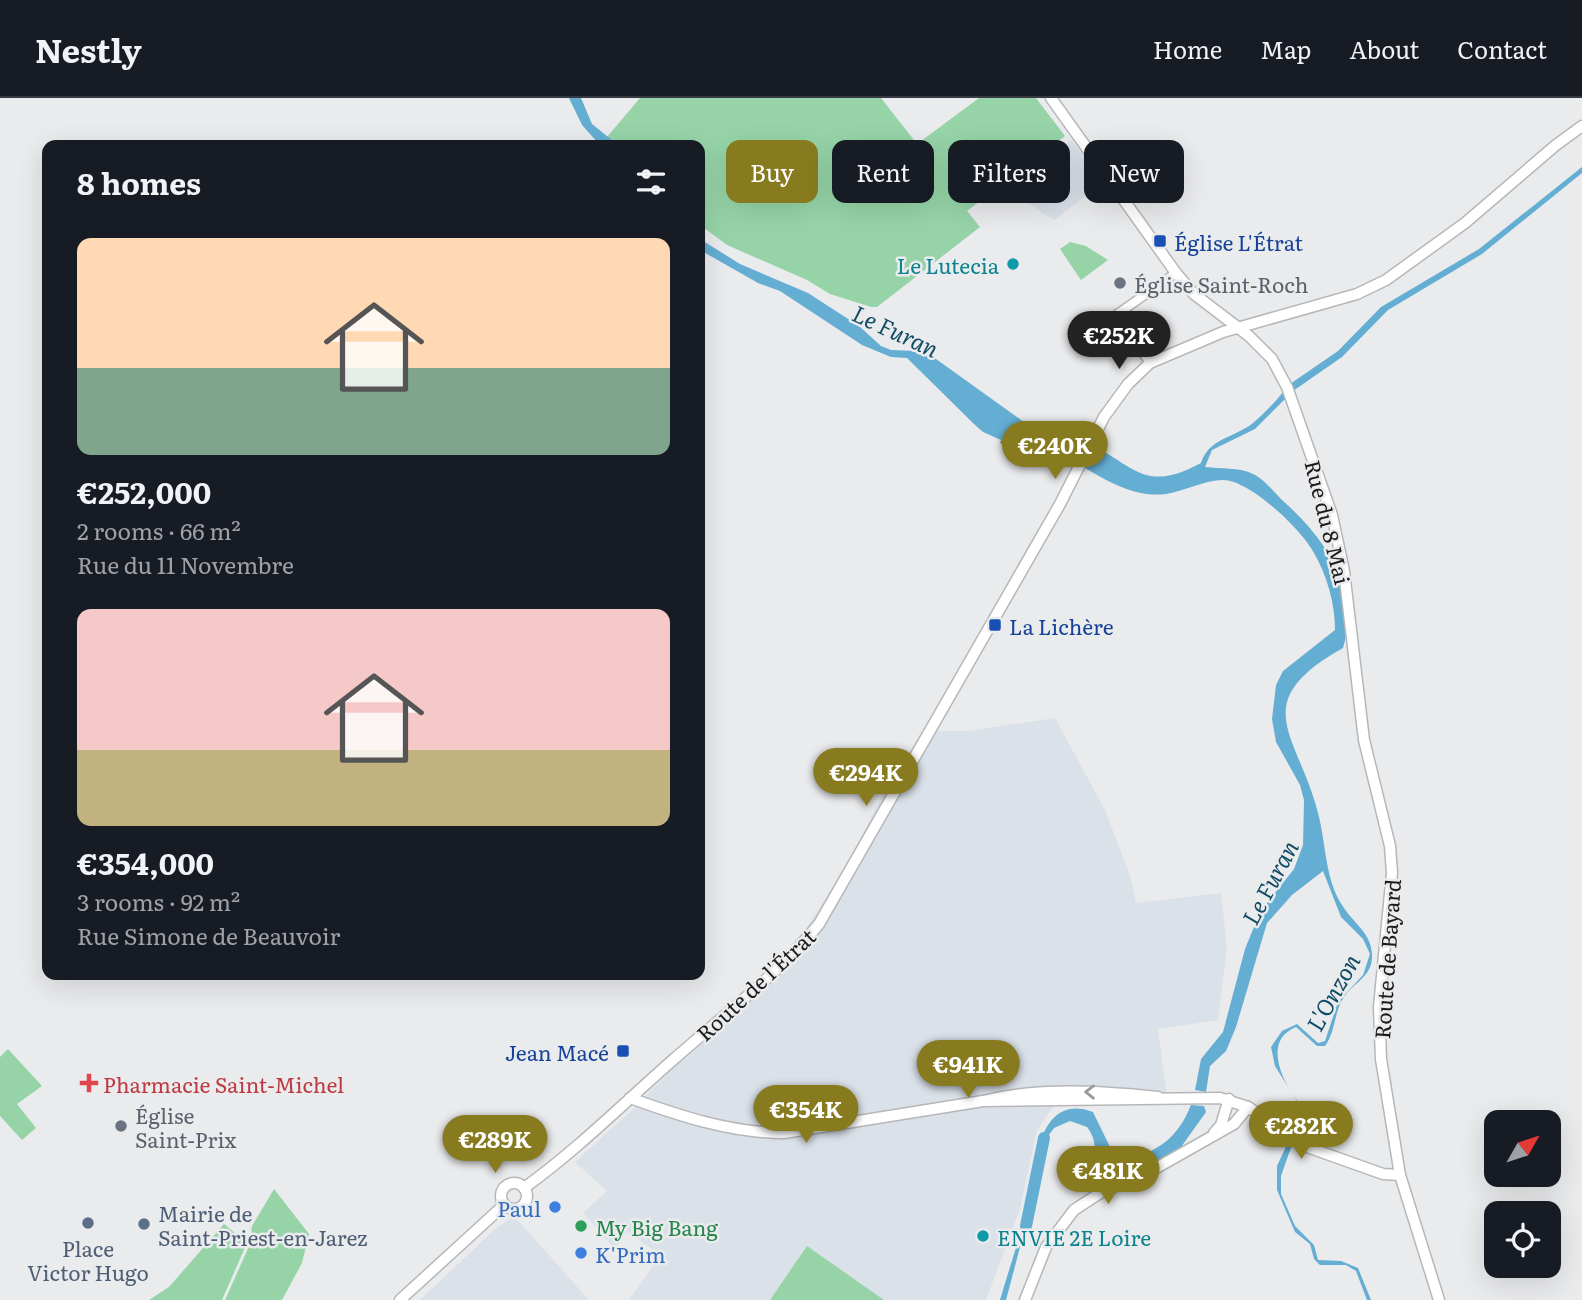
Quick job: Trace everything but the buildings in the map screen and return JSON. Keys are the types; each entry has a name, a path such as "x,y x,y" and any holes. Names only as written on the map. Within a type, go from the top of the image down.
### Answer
{"main road":[{"name":"Rue du 8 Mai","path":"1051,98 1176,273 1194,294 1237,327 1272,359 1284,381 1328,504 1344,571 1364,740"},
{"path":"1150,363 1237,327 1357,295 1386,280 1465,223 1563,139 1582,126"},
{"name":"Route de l'Étrat","path":"524,1188 563,1159 796,952 819,924 1077,473 1104,417 1113,402 1150,363"},
{"name":"Route de Bayard","path":"1364,740 1390,846 1392,873 1378,1032 1401,1175 1439,1300"},
{"path":"642,1087 663,1110"},
{"path":"630,1098 663,1110 755,1133 784,1133 983,1101 1009,1094 1072,1092 1210,1097 1248,1107 1310,1148 1369,1169 1401,1175"},
{"path":"1211,1136 1221,1125 1229,1100"},
{"path":"1026,1300 1046,1247 1074,1210 1100,1193 1158,1167 1234,1124 1248,1107"},
{"path":"517,1184 524,1188 527,1195 523,1206 515,1210 504,1205 501,1194 505,1186 517,1184"},
{"path":"400,1300 504,1205"}],"street":[{"path":"1150,363 1116,315 1176,273"}],"shaded area":[{"path":"1070,141 1084,157 1084,197 1054,220 1028,203 1070,203"},
{"path":"1055,718 1105,810 1131,878 1136,903 1221,893 1227,948 1218,1020 1158,1029 1168,1104 1055,1104 1037,1130 1020,1209 986,1300 629,1300 661,1255 627,1232 615,1249 583,1213 607,1191 575,1162 633,1109 797,943 851,858 882,795 922,731 969,731"},
{"path":"514,1216 589,1300 420,1300 494,1230"}],"green space":[{"path":"640,98 881,98 914,140 832,140 832,203 934,203 934,140 922,140 979,98 1036,98 1065,136 1060,140 948,140 948,203 977,203 967,211 980,227 877,307 830,294 807,280 727,245 705,229 705,140 611,140 607,137"},
{"path":"1070,242 1086,246 1108,260 1081,280 1060,249"},
{"path":"8,1049 42,1086 17,1104 36,1128 22,1140 0,1116 0,1057"},
{"path":"274,1189 309,1234 302,1263 282,1300 225,1300 250,1244 252,1226"},
{"path":"224,1224 247,1243 222,1300 149,1300 169,1287"},
{"path":"807,1246 884,1300 770,1300"}],"water":[{"path":"569,98 581,98 592,124 612,140 596,140 582,125"},
{"path":"1582,167 1582,173 1482,254 1388,310 1342,357 1293,391 1290,384 1338,351 1381,307 1479,249"},
{"path":"705,242 740,264 808,293 859,326 881,346 891,350 915,351 936,359 1035,430 1069,435 1086,445 1076,463 1055,463 1019,453 1000,443 1001,440 983,432 907,358 891,357 862,345 780,291 758,283 705,253"},
{"path":"1284,391 1287,397 1255,429 1212,450 1205,467 1248,472 1268,485 1324,547 1343,585 1347,626 1343,648 1313,668 1295,686 1287,704 1286,721 1318,813 1332,884 1342,905 1368,939 1372,962 1370,968 1348,992 1338,1008 1325,1046 1317,1046 1296,1027 1280,1041 1278,1060 1290,1090 1275,1066 1271,1047 1282,1031 1297,1024 1318,1043 1325,1041 1338,1002 1363,975 1370,954 1363,939 1341,917 1323,871 1292,895 1267,923 1236,1027 1226,1051 1210,1066 1206,1092 1195,1090 1201,1059 1223,1032 1245,949 1260,912 1294,869 1303,845 1304,800 1300,785 1276,742 1272,719 1276,685 1283,671 1335,630 1334,610 1323,571 1308,543 1274,508 1247,488 1234,482 1216,480 1166,494 1144,494 1113,483 1085,468 1095,446 1134,470 1156,477 1169,476 1201,463 1216,443 1253,423"},
{"path":"1290,1090 1309,1117 1297,1134 1295,1132 1305,1114"},
{"path":"1191,1105 1204,1106 1206,1112 1179,1150 1123,1178 1103,1170 1087,1127 1070,1121 1054,1128 1043,1143 1032,1202 1006,1300 1000,1300 1024,1218 1036,1155 1049,1123 1060,1113 1074,1109 1093,1112 1110,1147 1127,1159 1149,1152 1166,1141 1180,1126"},
{"path":"1289,1140 1293,1142 1281,1176 1281,1194 1295,1226 1314,1245 1318,1260 1341,1261 1358,1268 1371,1300 1367,1300 1356,1271 1346,1265 1320,1265 1314,1259 1310,1244 1295,1232 1277,1190 1277,1166"}],"waterway":[{"name":"Le Furan","path":"1026,1226 1044,1138"}],"place":[{"name":"Église L'Étrat","path":"1160,241"},
{"name":"Le Lutecia","path":"1013,264"},
{"name":"Église Saint-Roch","path":"1120,283"},
{"name":"La Lichère","path":"995,625"},
{"name":"Jean Macé","path":"623,1051"},
{"name":"Pharmacie Saint-Michel","path":"89,1083"},
{"name":"Église Saint-Prix","path":"121,1126"},
{"name":"Paul","path":"555,1207"},
{"name":"Place Victor Hugo","path":"88,1223"},
{"name":"Mairie de Saint-Priest-en-Jarez","path":"144,1224"},
{"name":"My Big Bang","path":"581,1226"},
{"name":"ENVIE 2E Loire","path":"983,1236"},
{"name":"K'Prim","path":"581,1253"}],"water label":[{"name":"L'Onzon","path":"1332,992"}]}
